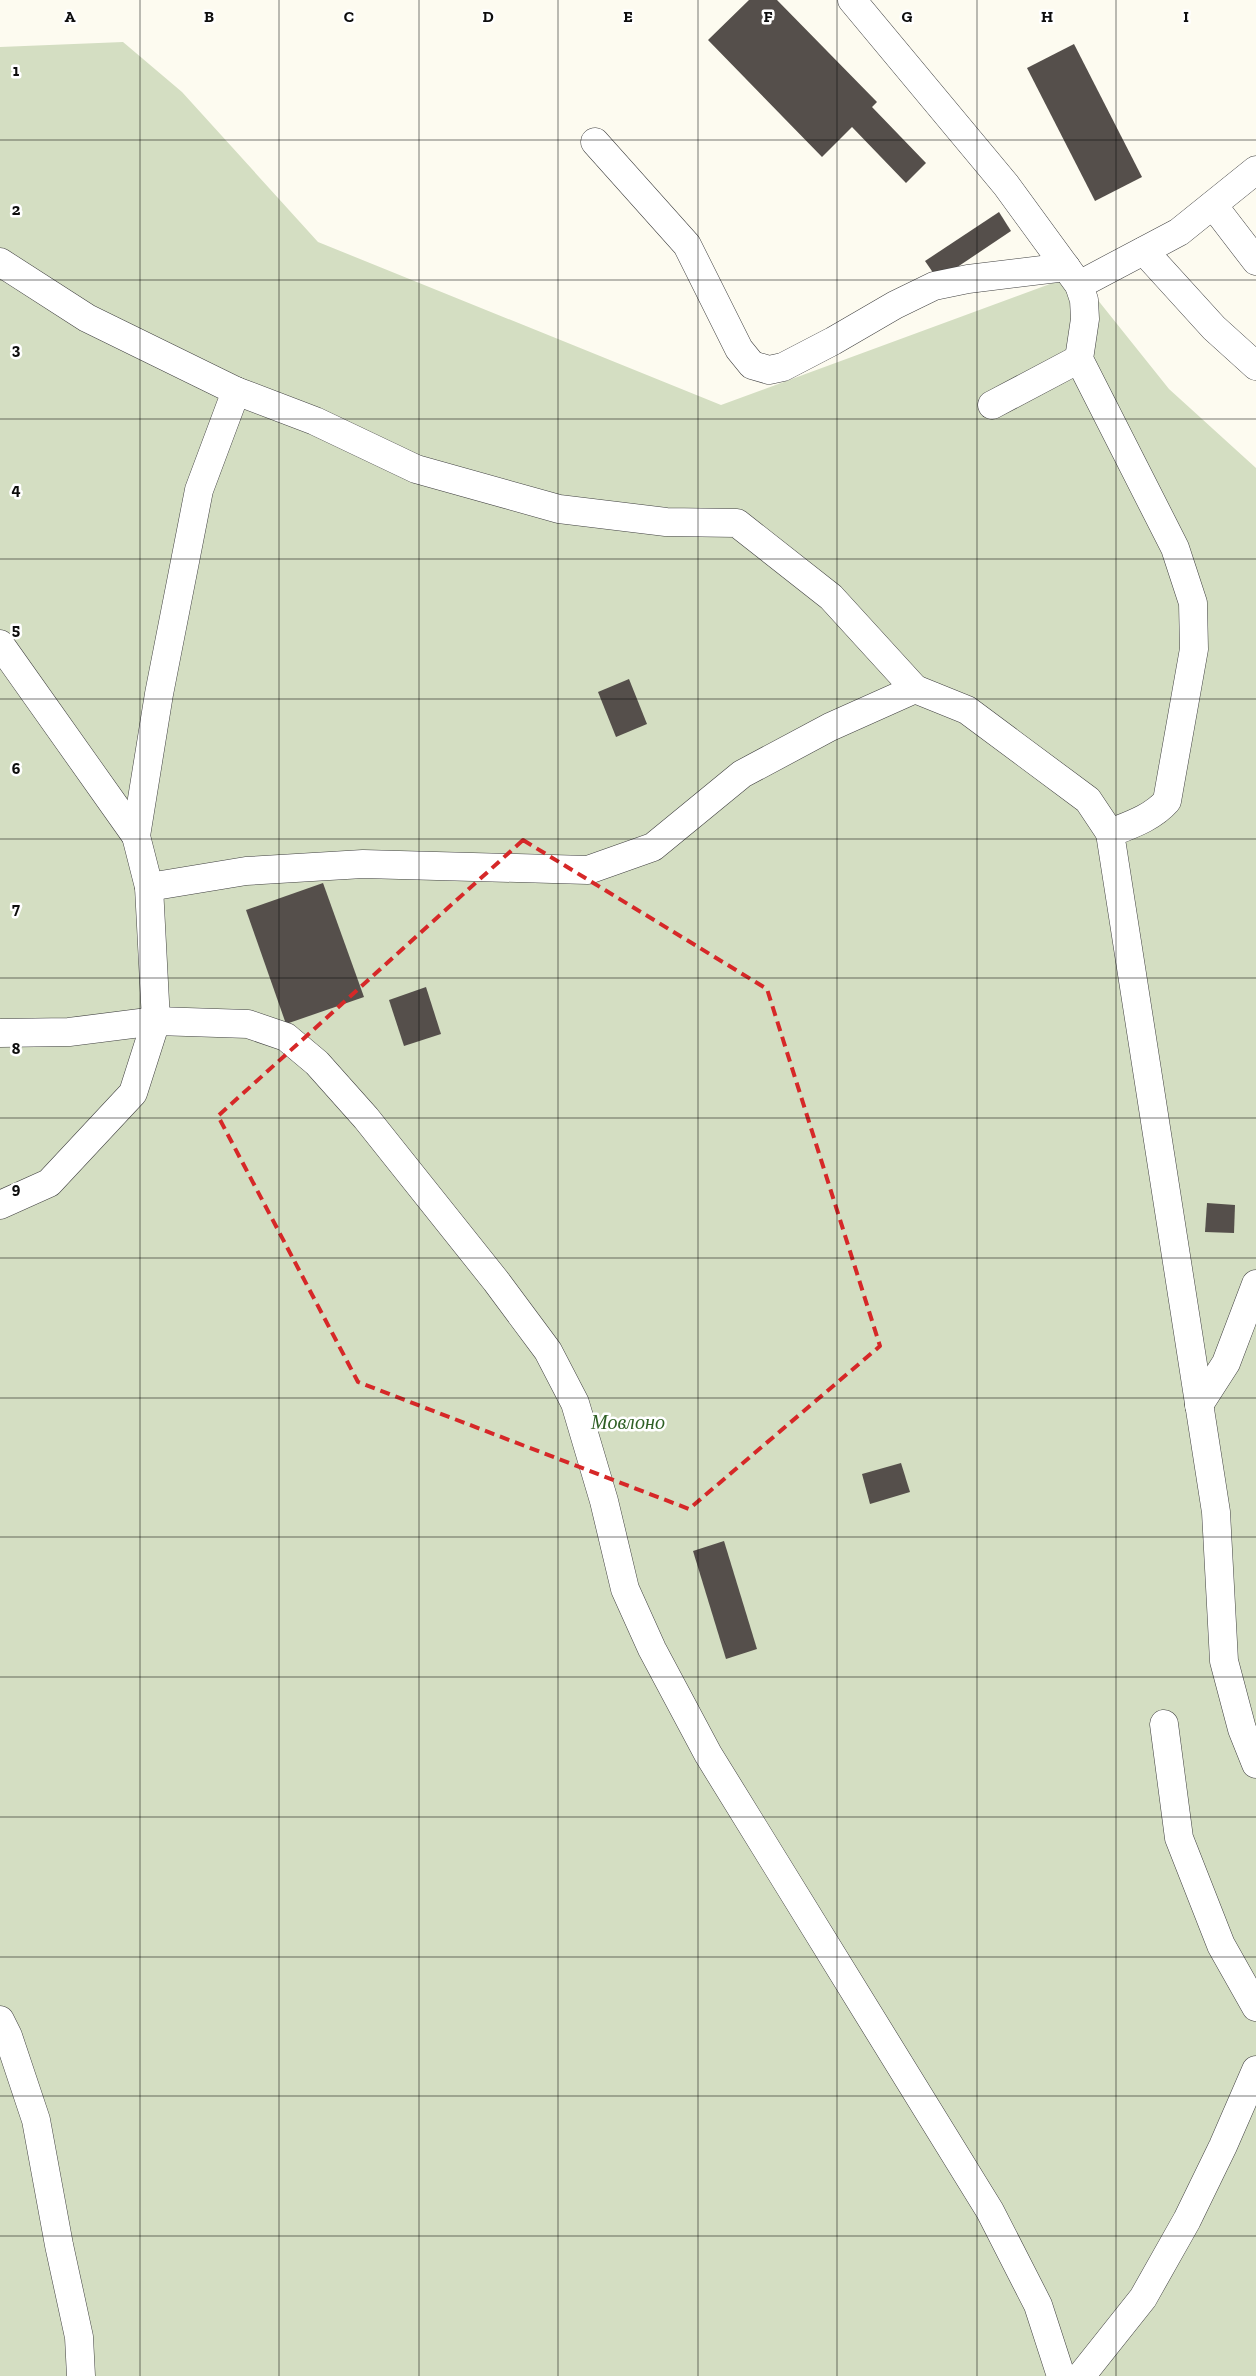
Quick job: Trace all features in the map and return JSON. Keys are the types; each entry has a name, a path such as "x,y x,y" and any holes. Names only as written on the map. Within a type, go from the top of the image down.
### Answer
{"street":[{"path":"852,0 1006,185 1072,276 1084,300 1085,319 1079,359 1175,548 1193,603 1194,649 1167,801 1159,811 1110,833"},
{"path":"595,142 687,245 739,349 752,365 769,370 783,367 895,305 934,286 968,279 1072,276 1144,251 1180,232 1256,170"},
{"path":"1213,205 1256,261"},
{"path":"1144,251 1214,328 1256,366"},
{"path":"0,262 88,318 236,391 315,421 416,469 559,509 666,522 737,523 831,597 915,689 967,710 1088,800 1110,833 1216,1512 1224,1661 1242,1729 1256,1764"},
{"path":"992,405 1079,359"},
{"path":"136,836 158,694 199,490 236,391"},
{"path":"0,644 136,836 149,887 156,1021 133,1093 49,1184 0,1205"},
{"path":"149,887 246,871 363,864 588,870 653,847 742,774 830,727 915,689"},
{"path":"0,1033 69,1032 156,1021 248,1024 286,1037 317,1063 372,1125 496,1281 548,1350 575,1402 604,1501 625,1589 652,1649 708,1754 990,2211 1038,2305 1062,2376"},
{"path":"1199,1405 1226,1363 1256,1284"},
{"path":"1164,1724 1178,1838 1221,1945 1256,2007"},
{"path":"0,2020 8,2036 36,2120 58,2244 79,2337 81,2376"},
{"path":"1081,2376 1143,2298 1192,2212 1256,2070"}],"highlighted area":[{"path":"523,840 767,989 880,1346 689,1509 358,1382 218,1116"}],"green space":[{"name":"Мовлоно","path":"123,42 182,92 318,242 721,405 1077,274 1169,389 1256,468 1256,2376 0,2376 0,47"}],"building":[{"path":"749,0 777,0 877,102 872,107 926,163 906,183 852,127 822,157 708,40"},
{"path":"1074,44 1142,177 1095,201 1027,68"},
{"path":"999,212 1011,231 938,280 925,261"},
{"path":"629,679 647,724 616,737 598,692"},
{"path":"323,883 364,997 286,1024 246,910"},
{"path":"426,987 441,1034 404,1046 389,1000"},
{"path":"1207,1203 1235,1205 1234,1233 1205,1232"},
{"path":"901,1463 910,1492 870,1504 862,1474"},
{"path":"724,1541 757,1649 726,1659 693,1551"}]}
